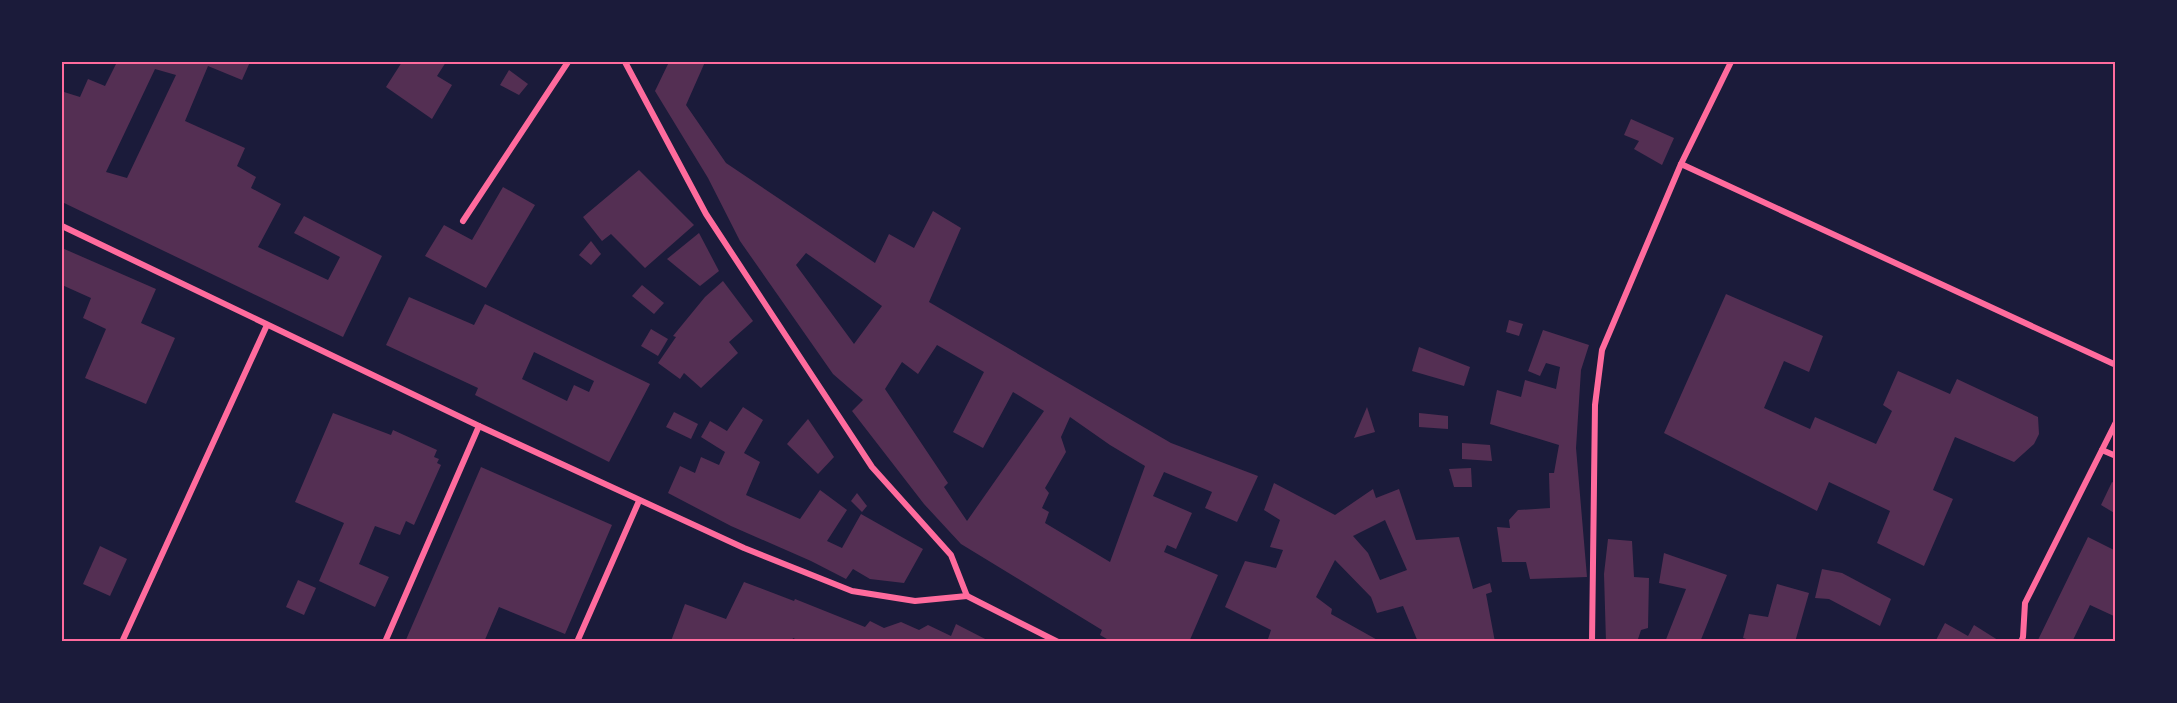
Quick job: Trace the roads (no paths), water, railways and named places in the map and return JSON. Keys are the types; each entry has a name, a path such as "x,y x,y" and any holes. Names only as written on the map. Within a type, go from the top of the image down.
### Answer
{"street":[{"path":"463,221 568,62"},
{"path":"625,62 706,214 872,467 951,555 967,596"},
{"path":"1592,642 1595,405 1602,350 1681,164 1731,62"},
{"path":"1681,164 2115,365"},
{"path":"62,226 479,426 744,548 852,591 915,601 967,596 1058,642"},
{"path":"122,642 267,325"},
{"path":"2021,642 2025,603 2115,422"},
{"path":"385,642 479,426"},
{"path":"2102,450 2115,456"},
{"path":"577,642 639,501"}]}
